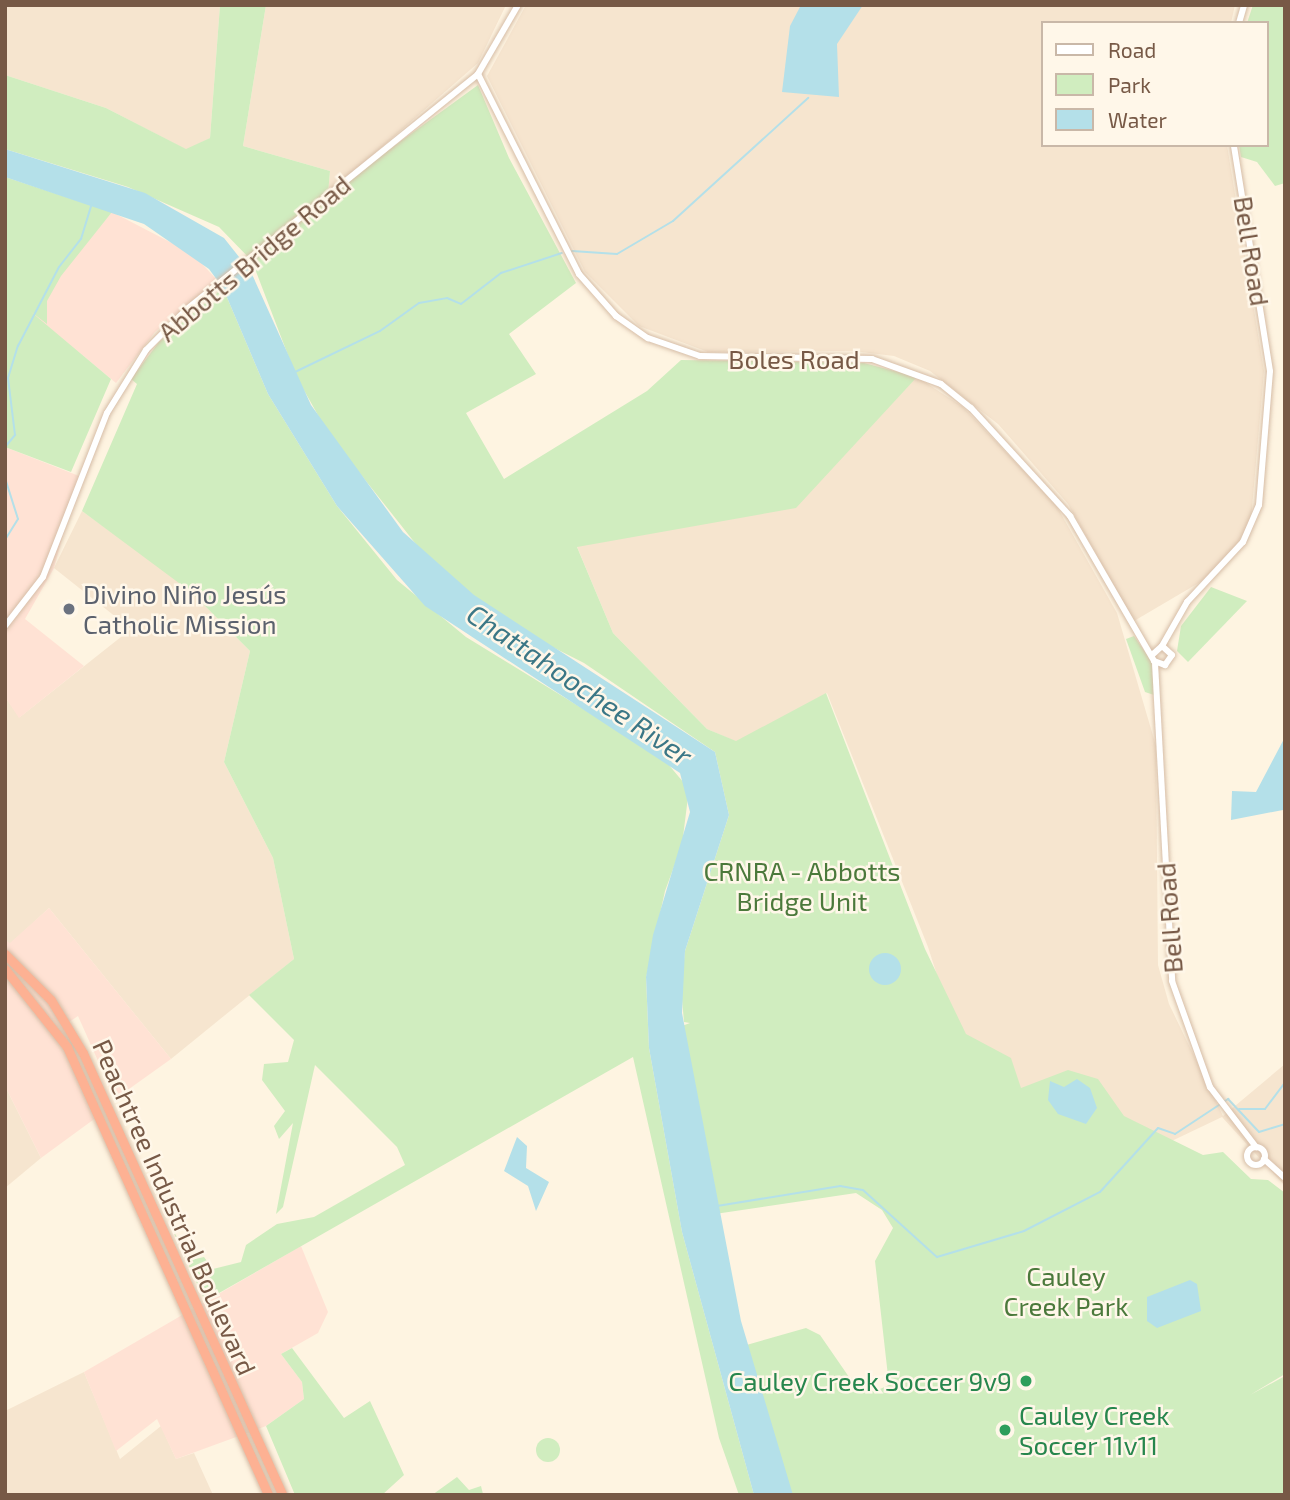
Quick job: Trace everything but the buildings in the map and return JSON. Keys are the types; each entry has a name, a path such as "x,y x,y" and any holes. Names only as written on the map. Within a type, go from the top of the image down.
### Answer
{"highway":[{"name":"Peachtree Industrial Boulevard","path":"5,954 70,1028 283,1495"},
{"name":"Peachtree Industrial Boulevard","path":"5,969 67,1047 268,1495"}],"street":[{"name":"Abbotts Bridge Road","path":"5,626 43,577 125,379 163,331 478,74 517,5"},
{"name":"Boles Road","path":"478,74 579,274 616,316 656,342 699,356 872,359 941,384 971,408 1070,516 1134,631 1153,658"},
{"name":"Bell Road","path":"1234,147 1269,360 1270,424 1249,532 1177,622 1153,658 1157,688 1172,981 1210,1087 1241,1133 1284,1177"},
{"name":"Bell Road","path":"1157,688 1171,652 1177,622"},
{"name":"Boles Road","path":"1134,631 1160,646"},
{"path":"1160,646 1171,652"},
{"path":"1153,658 1165,665"},
{"name":"Bell Road","path":"1241,1133 1248,1154 1258,1165 1284,1177"},
{"path":"1248,1154 1256,1147"},
{"path":"1258,1165 1265,1159"},
{"path":"145,1220 156,1215"}],"shaded area":[{"path":"5,5 220,5 210,138 187,150 106,108 5,75"},
{"path":"266,5 506,5 478,63 328,194 330,171 243,146"},
{"path":"526,5 1235,5 1231,21 1042,21 1042,147 1227,147 1264,371 1251,520 1236,546 1202,581 1134,621 1068,504 998,424 930,371 894,356 853,351 708,352 639,326 585,272 487,76"},
{"path":"112,212 193,254 217,280 155,332 116,383 29,311"},
{"path":"917,377 963,407 1056,505 1117,613 1156,746 1158,965 1169,1004 1223,1116 1285,1064 1285,1186 1222,1117 989,1228 971,1081 928,947 827,693 737,742 707,729 613,633 573,537 832,465"},
{"path":"5,447 79,476 54,568 25,619 84,666 19,718 5,697"},
{"path":"82,511 182,583 250,651 224,762 273,858 294,959 171,1059 49,908 10,944 5,940 5,697 20,717 131,629 54,568"},
{"path":"49,908 171,1059 115,1099 78,1016 63,1026 97,1117 41,1158 5,1086 5,940 10,943"},
{"path":"5,1086 41,1158 5,1188"},
{"path":"301,1246 328,1312 318,1333 281,1354 302,1382 304,1399 266,1426 176,1459 157,1419 116,1451 84,1372"},
{"path":"84,1372 120,1459 161,1426 176,1459 194,1453 213,1495 5,1495 5,1411"}],"green space":[{"path":"220,5 266,5 243,146 330,171 328,194 478,85 509,158 576,283 509,334 536,374 466,413 504,479 647,391 681,360 864,363 917,377 796,508 577,547 613,633 707,729 736,741 826,693 925,949 966,1034 1011,1058 1021,1088 1068,1070 1098,1079 1124,1116 1203,1155 1223,1152 1251,1179 1268,1180 1285,1193 1285,1374 1250,1395 1285,1376 1285,1495 790,1495 743,1346 806,1328 820,1335 849,1377 880,1389 889,1385 875,1261 893,1228 882,1210 856,1193 715,1214 679,1027 690,1023 684,1022 681,988 685,951 729,815 715,752 584,663 511,626 438,572 328,433 296,376 252,261 219,227 128,187 5,149 5,75 106,108 186,149 210,138"},
{"path":"1253,5 1285,5 1285,183 1275,186 1257,162 1241,157 1239,147 1269,147 1269,21 1248,21"},
{"path":"5,177 112,212 61,276 47,301 47,324 30,311 111,379 71,472 5,447"},
{"path":"223,288 268,394 337,506 397,580 466,637 663,758 689,789 682,845 665,891 646,978 649,1048 682,1232 754,1495 739,1495 719,1438 633,1057 205,1301 172,1229 191,1260 204,1257 213,1269 241,1262 246,1245 277,1224 314,1217 405,1165 397,1147 315,1065 283,1207 276,1214 293,1123 279,1139 274,1126 285,1111 262,1080 264,1064 288,1062 294,1040 249,995 294,959 273,858 224,762 250,651 191,592 82,511 137,384 131,379 159,342"},
{"path":"1211,587 1247,601 1188,662 1177,651 1181,626"},
{"path":"1134,636 1154,665 1154,695 1145,692 1126,639"},
{"path":"292,1348 344,1418 370,1401 404,1475 382,1495 295,1495 266,1426 304,1399 302,1382 281,1354"},
{"path":"548,1438 559,1445 560,1450 553,1461 548,1462 537,1455 536,1450 543,1439"},
{"path":"457,1477 469,1490 481,1486 483,1494 432,1495"}],"water":[{"path":"801,5 863,5 837,44 839,97 782,92 790,26"},
{"name":"Chattahoochee River","path":"5,149 145,193 224,238 251,272 311,405 403,532 474,595 715,752 729,815 685,951 682,1013 741,1321 793,1495 754,1495 682,1232 649,1048 646,977 653,935 690,812 680,773 425,606 337,506 268,394 223,288 209,269 144,224 5,177"},
{"path":"1285,737 1283,810 1231,820 1232,791 1256,792"},
{"path":"885,953 896,958 901,969 896,980 885,985 874,980 869,969 874,958"},
{"path":"1077,1079 1090,1088 1097,1108 1086,1124 1058,1114 1048,1100 1050,1081 1064,1087"},
{"path":"517,1137 527,1146 526,1168 549,1182 536,1211 528,1186 504,1171"},
{"path":"1190,1280 1197,1284 1201,1311 1157,1328 1147,1321 1147,1297"}],"waterway":[{"path":"572,251 617,254 673,221 808,98"},
{"path":"5,447 15,435 8,378 18,346 59,267 81,239 92,204"},
{"path":"295,372 380,331 419,303 447,298 461,304 501,273 562,253"},
{"path":"5,478 18,519 5,540"},
{"path":"1239,1109 1265,1109 1285,1082"},
{"path":"717,1206 840,1186 863,1190 937,1257 1024,1231 1100,1192 1158,1128 1175,1134 1228,1099 1259,1132 1285,1124"}],"place":[{"name":"Divino Niño Jesús Catholic Mission","path":"69,609"},
{"name":"Cauley Creek Soccer 9v9","path":"1026,1381"},
{"name":"Cauley Creek Soccer 11v11","path":"1005,1430"}],"park label":[{"name":"CRNRA - Abbotts Bridge Unit","path":"802,886"},
{"name":"Cauley Creek Park","path":"1066,1291"}]}
